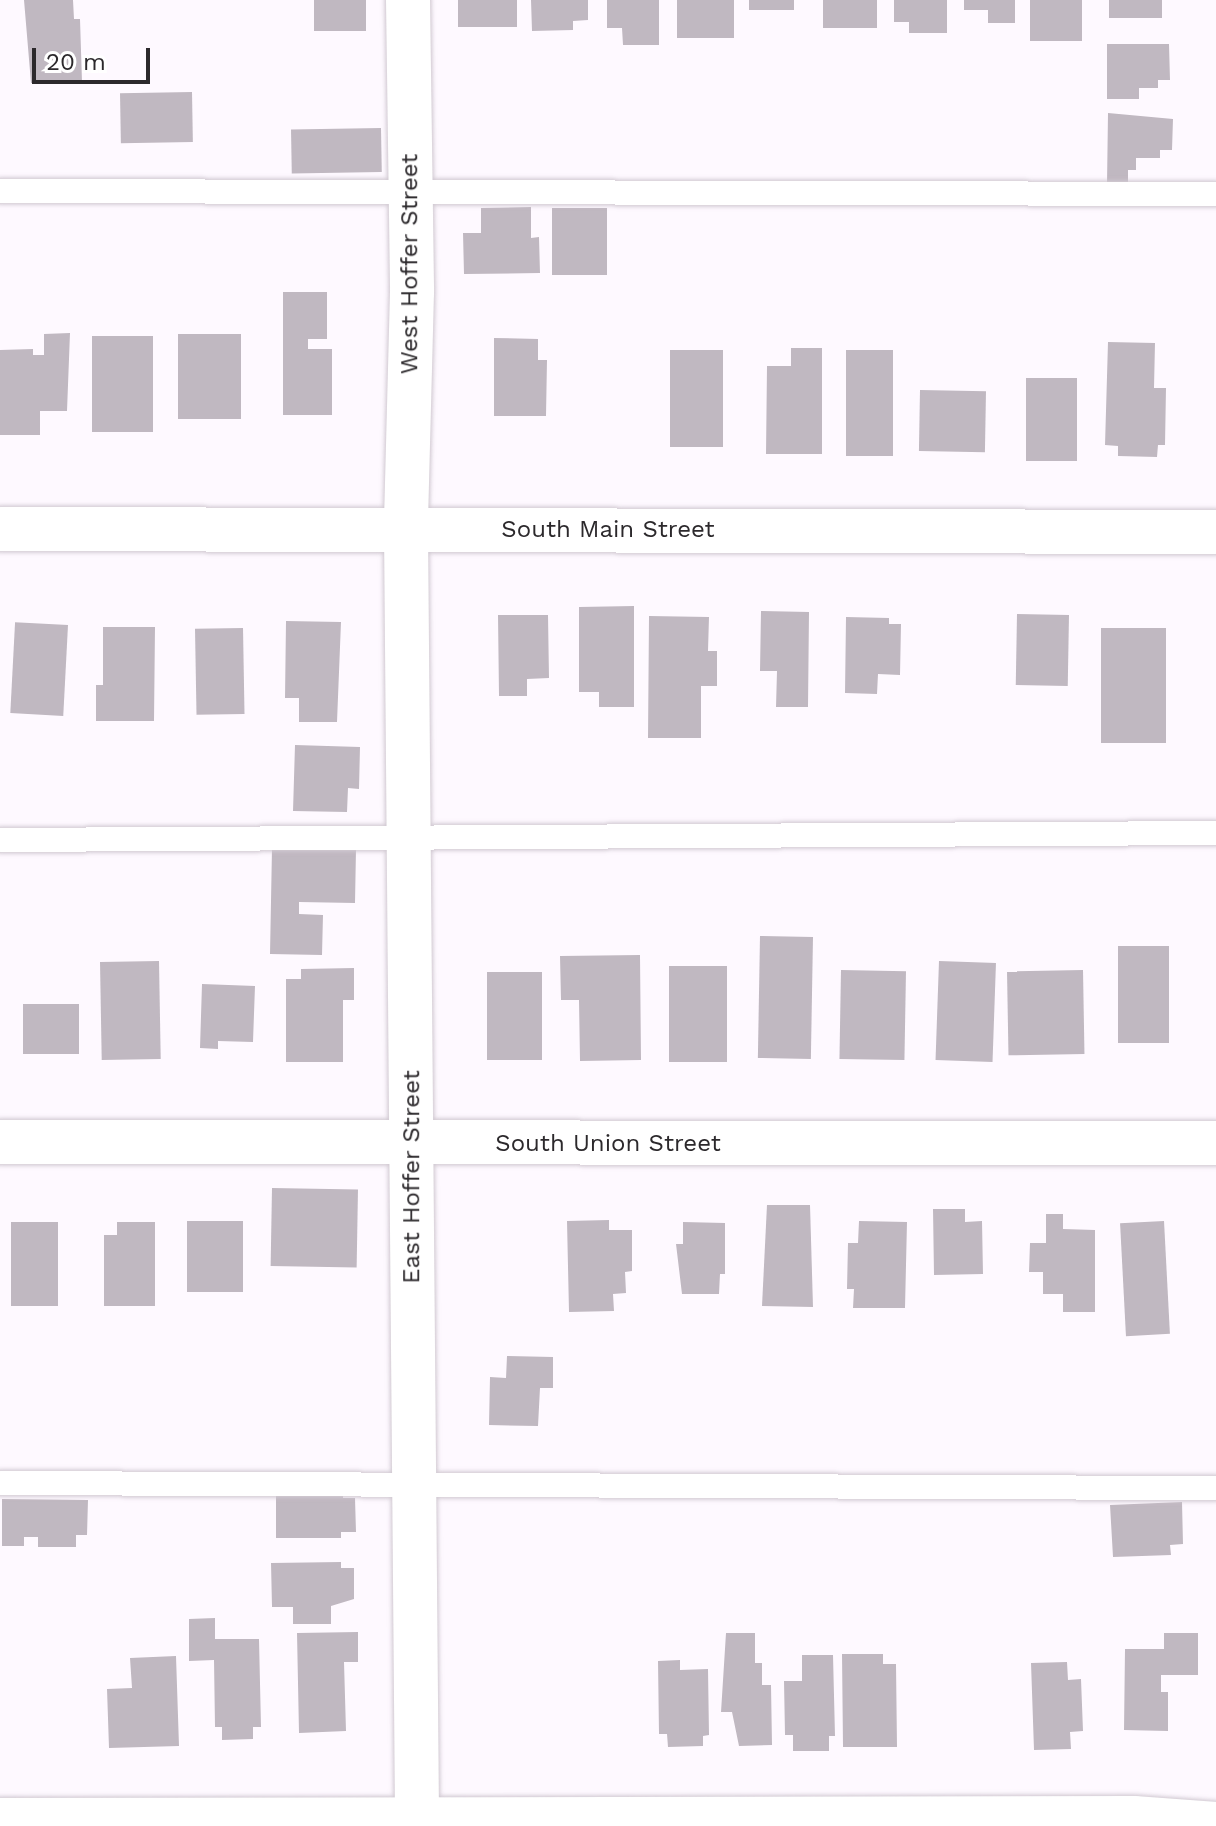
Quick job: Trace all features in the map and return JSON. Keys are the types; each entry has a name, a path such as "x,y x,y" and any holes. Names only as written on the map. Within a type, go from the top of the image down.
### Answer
{"street":[{"name":"West Hoffer Street","path":"406,529 412,194 408,0"},
{"name":"South Main Street","path":"0,529 1216,532"},
{"name":"East Hoffer Street","path":"406,529 417,1823"},
{"name":"South Union Street","path":"0,1142 412,1145 1216,1143"},
{"path":"0,1820 417,1823 1134,1818 1216,1824"}],"lane":[{"path":"0,191 1216,194"},
{"path":"0,840 409,836 788,839 1216,833"},
{"path":"0,1483 1216,1488"}],"building":[{"path":"24,0 73,0 74,19 80,19 82,82 31,83"},
{"path":"314,0 366,0 366,31 314,31"},
{"path":"458,0 517,0 517,27 458,27"},
{"path":"531,0 588,0 588,20 573,21 573,30 532,31"},
{"path":"607,0 659,0 659,45 623,45 622,28 607,28"},
{"path":"677,0 734,0 734,38 677,38"},
{"path":"749,0 794,0 794,10 749,10"},
{"path":"823,0 877,0 877,28 823,28"},
{"path":"894,0 947,0 947,33 909,33 909,22 894,22"},
{"path":"964,0 1015,0 1015,23 988,23 988,10 964,10"},
{"path":"1030,0 1082,0 1082,41 1030,41"},
{"path":"1109,0 1162,0 1162,18 1109,18"},
{"path":"1107,44 1169,44 1170,80 1158,80 1158,88 1139,88 1139,99 1107,99"},
{"path":"192,92 193,142 121,143 120,93"},
{"path":"1108,113 1173,119 1172,150 1160,150 1160,158 1136,158 1136,170 1128,170 1128,184 1107,184"},
{"path":"381,128 382,172 292,174 291,130"},
{"path":"531,207 531,238 539,237 540,273 464,274 463,233 481,233 481,208"},
{"path":"552,208 607,208 607,275 552,275"},
{"path":"283,292 327,292 327,339 308,339 308,349 332,349 332,415 283,415"},
{"path":"70,333 67,411 40,411 40,435 0,435 0,350 33,349 33,355 44,355 44,334"},
{"path":"178,334 241,334 241,419 178,419"},
{"path":"92,336 153,336 153,432 92,432"},
{"path":"494,338 538,339 538,360 547,360 546,416 494,416"},
{"path":"1108,342 1155,343 1154,388 1166,388 1165,445 1158,445 1157,457 1118,456 1118,446 1105,445"},
{"path":"791,348 822,348 822,454 766,454 767,366 791,366"},
{"path":"670,350 723,350 723,447 670,447"},
{"path":"846,350 893,350 893,456 846,456"},
{"path":"1026,378 1077,378 1077,461 1026,461"},
{"path":"920,390 986,391 985,452 919,451"},
{"path":"634,606 634,707 599,707 599,692 579,692 579,607"},
{"path":"761,611 809,612 808,707 776,707 777,671 760,671"},
{"path":"1017,614 1069,615 1068,686 1016,685"},
{"path":"498,615 548,615 549,678 527,679 527,696 499,696"},
{"path":"649,616 709,617 708,651 717,651 717,686 701,686 701,738 648,738"},
{"path":"846,617 889,618 889,624 901,624 900,675 878,674 877,694 845,693"},
{"path":"286,621 341,622 337,722 299,722 299,698 285,698"},
{"path":"15,622 68,625 63,716 10,713"},
{"path":"103,627 155,627 154,721 96,721 96,685 103,685"},
{"path":"243,628 245,714 197,715 195,629"},
{"path":"1101,628 1166,628 1166,743 1101,743"},
{"path":"295,745 360,747 359,789 348,788 347,812 293,811"},
{"path":"272,848 356,849 355,903 299,902 299,914 323,915 322,955 270,954"},
{"path":"760,936 813,937 811,1059 758,1058"},
{"path":"1118,946 1169,946 1169,1043 1118,1043"},
{"path":"640,955 641,1060 580,1061 579,1000 561,1000 560,956"},
{"path":"159,961 161,1059 102,1060 100,962"},
{"path":"939,961 996,963 993,1062 936,1060"},
{"path":"669,966 727,966 727,1062 669,1062"},
{"path":"354,968 354,1000 343,1000 343,1062 286,1062 286,979 301,979 301,969"},
{"path":"841,970 906,971 904,1060 839,1059"},
{"path":"1083,970 1084,1054 1008,1055 1007,971"},
{"path":"487,972 542,972 542,1060 487,1060"},
{"path":"202,984 255,986 253,1042 218,1041 218,1049 200,1048"},
{"path":"23,1004 79,1004 79,1054 23,1054"},
{"path":"272,1188 358,1190 357,1267 271,1266"},
{"path":"767,1205 810,1205 813,1307 762,1306"},
{"path":"933,1209 965,1209 965,1222 982,1221 983,1274 934,1275"},
{"path":"1046,1214 1063,1214 1063,1229 1095,1230 1095,1312 1063,1312 1063,1294 1043,1294 1043,1272 1029,1272 1030,1243 1046,1243"},
{"path":"609,1220 609,1230 632,1230 632,1271 625,1272 626,1293 613,1294 614,1311 569,1312 567,1221"},
{"path":"187,1221 243,1221 243,1292 187,1292"},
{"path":"859,1221 907,1222 905,1308 853,1308 854,1289 847,1289 848,1243 858,1243"},
{"path":"1164,1221 1170,1334 1126,1336 1120,1223"},
{"path":"11,1222 58,1222 58,1306 11,1306"},
{"path":"117,1222 155,1222 155,1306 104,1306 104,1235 117,1235"},
{"path":"683,1222 725,1223 725,1274 720,1274 719,1294 682,1294 676,1244 683,1244"},
{"path":"507,1356 553,1357 553,1388 540,1388 538,1426 489,1425 490,1377 506,1378"},
{"path":"343,1488 343,1498 355,1498 356,1532 341,1532 341,1538 276,1538 276,1489"},
{"path":"2,1499 88,1500 87,1535 76,1535 76,1547 38,1547 38,1537 24,1537 24,1546 2,1546"},
{"path":"1182,1502 1183,1544 1170,1545 1171,1555 1113,1557 1110,1505"},
{"path":"341,1562 341,1568 354,1568 354,1599 331,1606 331,1624 293,1624 293,1607 272,1607 271,1563"},
{"path":"215,1618 215,1639 259,1639 261,1727 253,1727 253,1739 222,1740 222,1727 215,1727 214,1660 189,1661 189,1619"},
{"path":"358,1632 358,1662 344,1662 346,1731 299,1733 297,1633"},
{"path":"726,1633 755,1633 755,1663 762,1663 762,1685 771,1685 772,1745 739,1746 732,1712 721,1712"},
{"path":"1164,1633 1198,1633 1198,1675 1161,1675 1161,1692 1168,1692 1168,1731 1124,1730 1125,1649 1164,1649"},
{"path":"842,1654 883,1654 883,1664 896,1664 897,1747 843,1747"},
{"path":"802,1655 833,1655 835,1736 829,1736 829,1751 793,1751 793,1735 785,1735 784,1681 802,1681"},
{"path":"176,1656 179,1746 109,1748 107,1689 132,1688 130,1658"},
{"path":"680,1660 680,1670 708,1669 709,1735 703,1736 703,1746 668,1747 667,1734 659,1734 658,1661"},
{"path":"1067,1662 1068,1680 1081,1679 1083,1731 1070,1732 1071,1749 1034,1750 1031,1663"}]}
